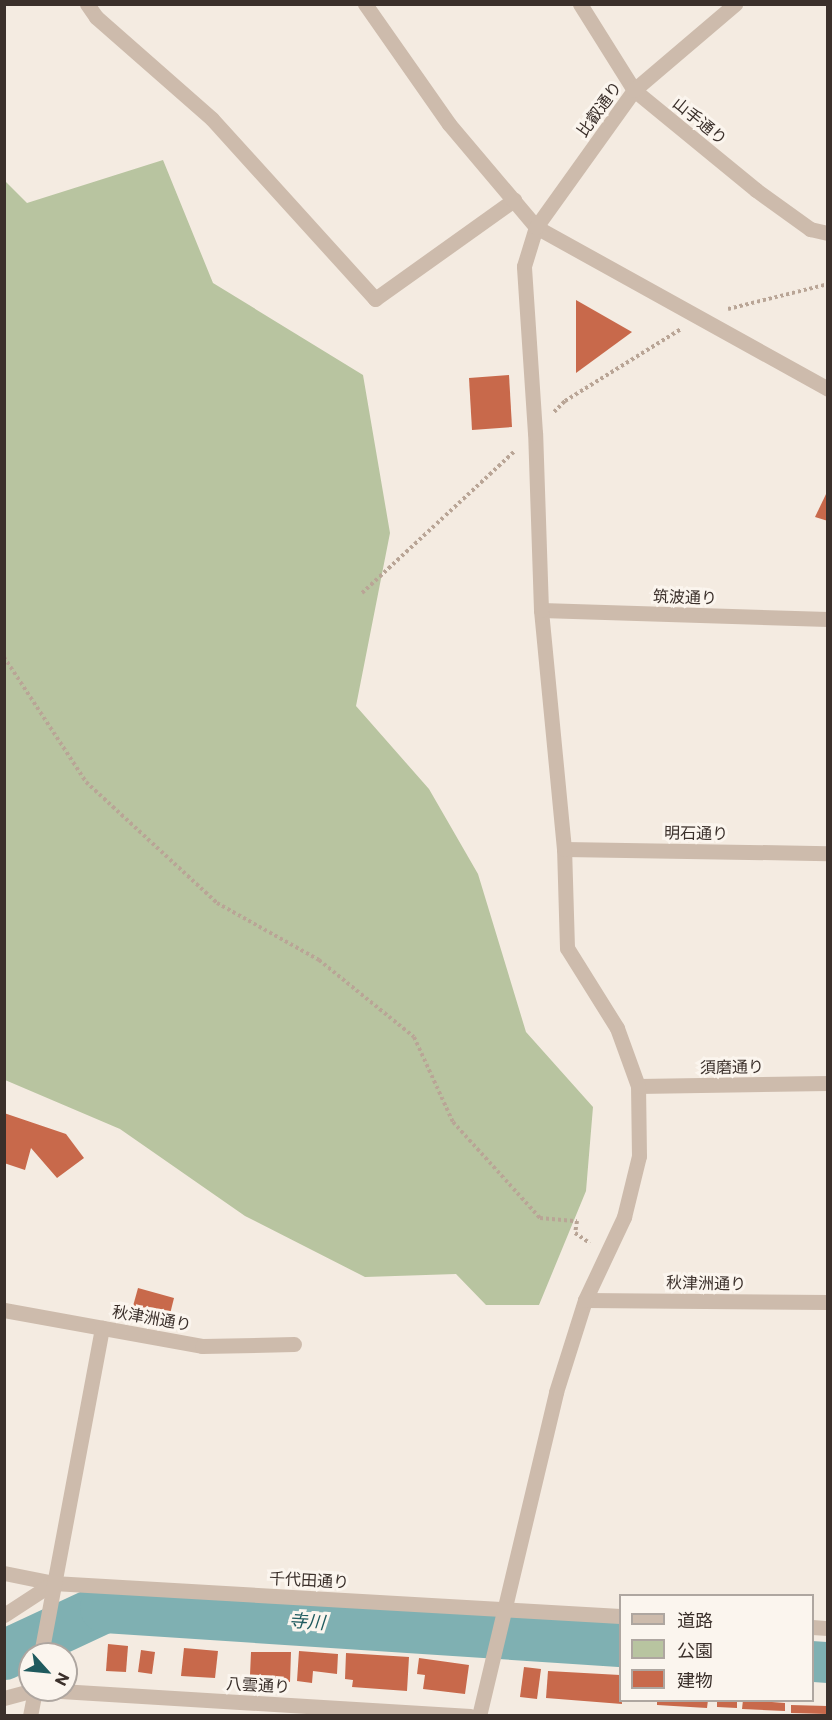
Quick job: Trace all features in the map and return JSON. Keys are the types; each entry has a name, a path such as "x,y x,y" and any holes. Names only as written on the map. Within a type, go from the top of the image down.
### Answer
{"street":[{"path":"87,4 96,18 212,119 375,299 514,200"},
{"path":"365,4 449,124 536,227 828,389"},
{"name":"山手通り","path":"580,4 634,90 756,190 810,229 828,233"},
{"name":"比叡通り","path":"479,1716 556,1392 585,1300 624,1217 639,1156 638,1086 617,1028 567,948 564,849 541,610 535,433 524,266 536,227 634,90 735,4"},
{"name":"筑波通り","path":"541,610 828,619"},
{"name":"明石通り","path":"564,849 828,853"},
{"name":"須磨通り","path":"638,1086 828,1083"},
{"name":"秋津洲通り","path":"585,1300 828,1302"},
{"name":"秋津洲通り","path":"4,1310 202,1346 294,1344"},
{"path":"43,1642 102,1328"},
{"name":"千代田通り","path":"4,1573 53,1582 619,1616"},
{"path":"4,1615 53,1582"},
{"name":"八雲通り","path":"78,1692 470,1716"}],"path":[{"path":"362,593 535,433 565,401 670,339 696,317 828,284"},
{"path":"4,657 86,782 217,903 319,960 414,1037 453,1122 540,1218 577,1221 575,1233"}],"green space":[{"path":"163,160 213,283 363,375 390,533 356,706 429,789 478,874 526,1032 593,1107 586,1191 539,1305 486,1305 456,1274 365,1277 245,1216 120,1129 5,1080 5,181 27,203"}],"water":[{"path":"522,1622 619,1628 619,1663 516,1653"},
{"path":"814,1641 827,1642 827,1683 814,1682"}],"building":[{"path":"576,300 632,332 576,373"},
{"path":"509,375 512,427 472,430 469,378"},
{"path":"828,490 828,521 815,517"},
{"path":"4,1113 66,1134 84,1158 57,1178 31,1148 25,1170 4,1163"},
{"path":"138,1288 174,1298 167,1326 130,1317"},
{"path":"108,1644 128,1646 126,1672 106,1671"},
{"path":"184,1648 218,1651 215,1678 181,1676"},
{"path":"141,1650 155,1652 152,1674 138,1672"},
{"path":"299,1651 338,1654 337,1674 313,1671 312,1683 297,1681"},
{"path":"251,1652 291,1652 290,1682 274,1682 275,1676 250,1675"},
{"path":"346,1653 409,1657 407,1691 352,1687 353,1680 345,1679"},
{"path":"419,1658 469,1665 465,1694 423,1689 425,1675 417,1674"},
{"path":"524,1667 541,1669 537,1699 520,1697"},
{"path":"548,1671 619,1675 619,1702 622,1704 546,1698"},
{"path":"657,1702 708,1702 707,1708 657,1705"},
{"path":"717,1702 737,1702 737,1708 717,1707"},
{"path":"743,1702 785,1703 785,1711 742,1709"},
{"path":"791,1705 827,1706 826,1714 791,1713"}],"waterway":[{"name":"寺川","path":"4,1655 105,1608 619,1642"}]}
